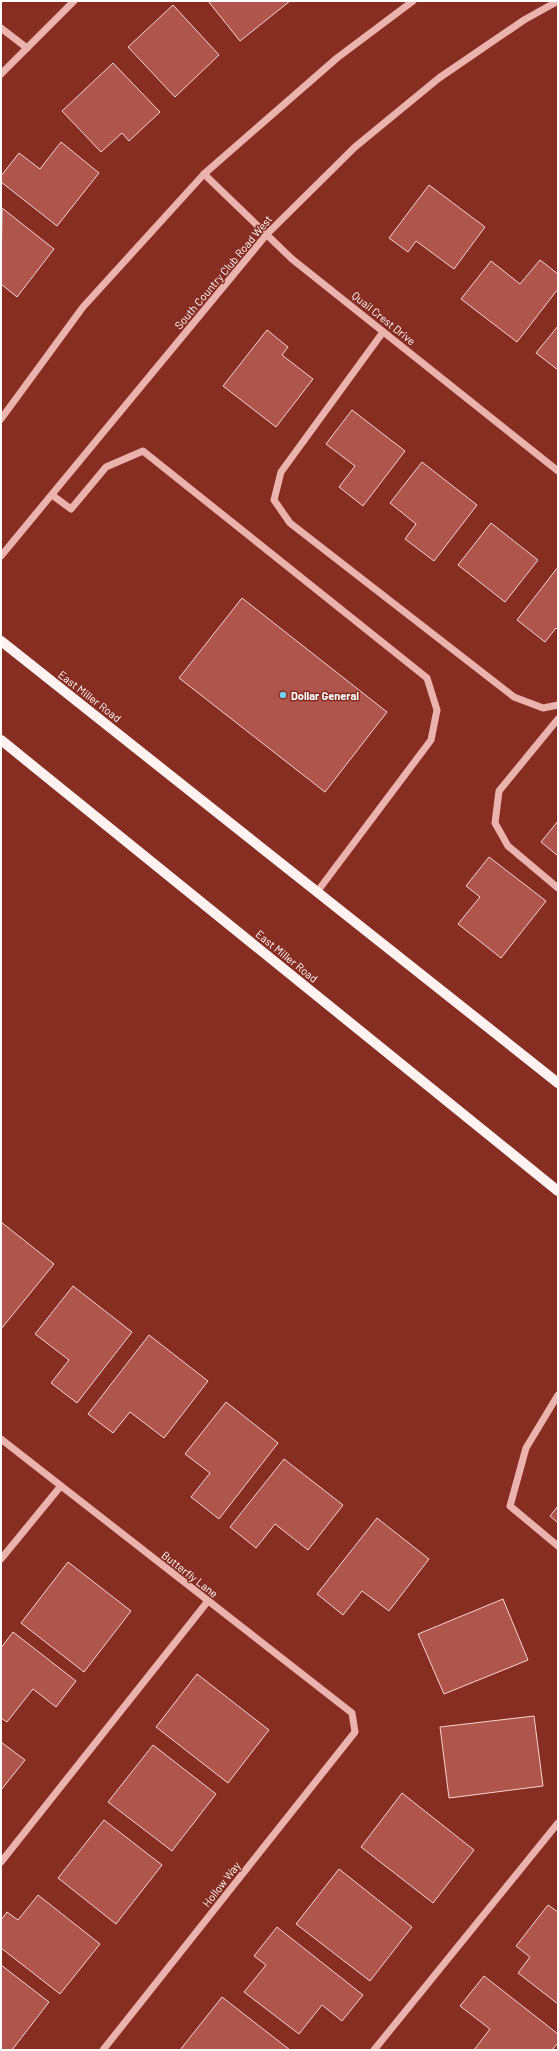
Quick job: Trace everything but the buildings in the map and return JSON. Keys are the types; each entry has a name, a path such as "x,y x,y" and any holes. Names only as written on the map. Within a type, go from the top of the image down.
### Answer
{"main road":[{"name":"East Miller Road","path":"1,641 558,1083"},
{"name":"East Miller Road","path":"1,740 558,1192"}],"street":[{"path":"1,74 74,1"},
{"path":"1,419 83,307 204,174 338,58 413,1"},
{"name":"South Country Club Road West","path":"1,556 267,234 355,147 439,78 524,20 558,1"},
{"path":"1,28 27,48"},
{"name":"Quail Crest Drive","path":"204,174 292,259 558,471"},
{"path":"384,332 281,472 274,500 290,523 514,697 543,708 558,705"},
{"path":"52,495 71,509 106,467 144,451 427,678 437,710 430,740 317,892"},
{"path":"558,719 499,791 495,823 508,846 558,888"},
{"path":"558,1395 526,1448 510,1506 558,1546"},
{"name":"Butterfly Lane","path":"1,1439 352,1713 355,1732"},
{"path":"1,1559 60,1486"},
{"path":"1,1862 208,1601"},
{"name":"Hollow Way","path":"103,2050 355,1732"},
{"path":"374,2050 558,1822"}],"place":[{"name":"Dollar General","path":"283,695"}]}
